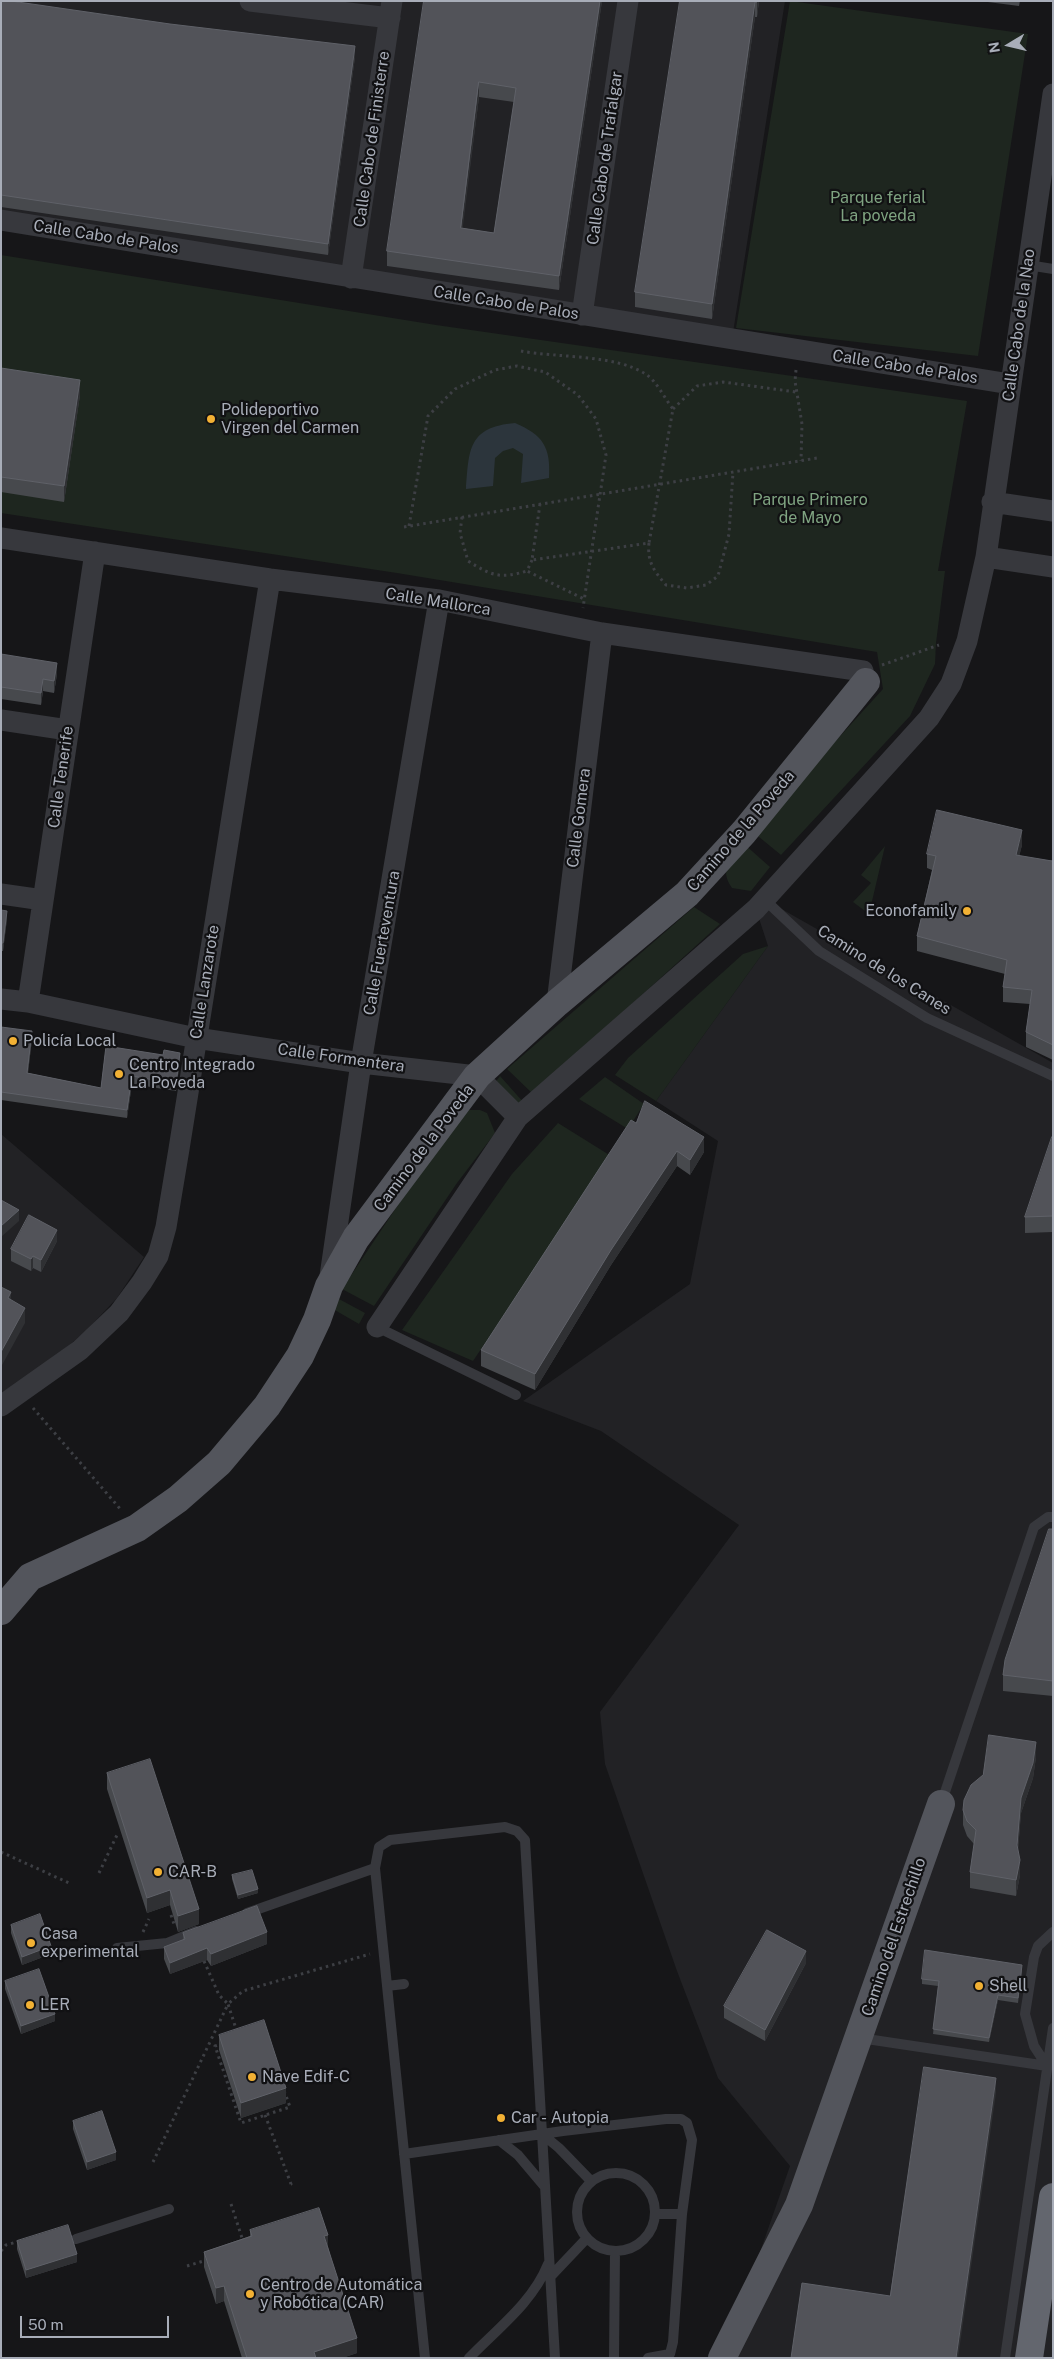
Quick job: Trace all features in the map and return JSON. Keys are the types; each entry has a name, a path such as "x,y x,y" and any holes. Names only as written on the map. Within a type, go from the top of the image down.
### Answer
{"highway":[{"path":"1029,2358 1053,2197"}],"main road":[{"name":"Camino de la Poveda","path":"1,1611 30,1577 137,1528 178,1499 219,1463 267,1406 300,1356 318,1320 328,1286 356,1238 477,1076 556,1003 687,894 744,832 864,677"},
{"name":"Camino del Estrechillo","path":"722,2358 799,2205 941,1804"}],"street":[{"path":"250,1 391,10"},
{"name":"Calle Cabo de Trafalgar","path":"582,315 628,1"},
{"name":"Calle Cabo de Finisterre","path":"351,278 391,10"},
{"name":"Calle Cabo de la Nao","path":"986,557 992,502 1053,94"},
{"name":"Calle Cabo de Palos","path":"1,220 1010,384"},
{"path":"992,502 1053,511"},
{"name":"Calle Mallorca","path":"1,538 270,579 439,600 602,633 864,677"},
{"name":"Calle Tenerife","path":"28,1002 95,552"},
{"path":"377,1327 518,1117 756,909 929,718 951,684 967,641 986,557 1053,567"},
{"name":"Calle Lanzarote","path":"1,1406 74,1356 119,1313 158,1256 168,1217 270,579"},
{"name":"Calle Fuerteventura","path":"328,1286 361,1063 439,600"},
{"name":"Calle Gomera","path":"556,1003 602,633"},
{"path":"1,720 68,730"},
{"path":"1,894 43,900"},
{"name":"Calle Formentera","path":"1,999 28,1002 196,1038 361,1063 477,1076"},
{"path":"477,1076 518,1117"}],"lane":[{"path":"1028,265 1053,269"},
{"name":"Camino de los Canes","path":"764,899 819,951 928,1018 1053,1076"},
{"path":"377,1327 516,1395"},
{"name":"Camino del Estrechillo","path":"941,1804 1034,1527 1048,1517 1053,1517"},
{"path":"425,2358 375,1868 379,1847 390,1840 505,1827 517,1831 525,1840 555,2358"},
{"path":"238,1916 375,1868"},
{"path":"117,1948 167,1943 202,1929"},
{"path":"1047,2066 1034,2046 1026,2014 1034,1957 1038,1946 1053,1932"},
{"path":"387,1986 404,1984"},
{"path":"1005,2358 1053,2028"},
{"path":"858,2038 1047,2066"},
{"path":"404,2154 542,2134 666,2119 681,2119 687,2123 692,2140 682,2214 673,2342 670,2354 648,2358"},
{"path":"542,2134 559,2148 590,2181"},
{"path":"498,2140 518,2155 545,2188"},
{"path":"618,2172 633,2176 645,2186 653,2199 655,2214 651,2228 642,2241 629,2249 615,2251 599,2247 587,2238 577,2220 579,2198 590,2181 604,2174 618,2172"},
{"path":"76,2240 169,2209"},
{"path":"655,2214 682,2214"},
{"path":"551,2276 587,2238"},
{"path":"614,2358 615,2251"},
{"path":"469,2358 528,2298 541,2282 549,2262"}],"path":[{"path":"800,350 794,381 802,424 801,461"},
{"path":"521,351 548,356 622,364 648,375 673,409"},
{"path":"409,526 428,416 455,390 495,370 517,366 545,372 578,395 596,419 606,455 602,494 580,628"},
{"path":"733,472 728,534 718,576 706,585 687,588 666,585 655,573 647,557 673,409 697,386 722,382 796,392"},
{"path":"404,527 817,458"},
{"path":"527,571 532,560 540,504"},
{"path":"462,517 460,533 468,562 487,573 505,577 527,571 584,599"},
{"path":"532,560 649,542"},
{"path":"864,677 939,645"},
{"path":"19,1392 137,1528"},
{"path":"99,1873 117,1835"},
{"path":"1,1852 69,1883"},
{"path":"153,2162 228,2004 243,1991 383,1950"},
{"path":"204,1961 219,1995 228,2004 239,2038"},
{"path":"231,2041 215,2046 241,2124 290,2107 284,2090"},
{"path":"265,2115 291,2184 287,2185"},
{"path":"231,2204 245,2248"},
{"path":"1,2251 6,2245 24,2240"},
{"path":"188,2266 212,2258"}],"shaded area":[{"path":"1,1 785,1 732,339 1,212"},
{"path":"515,423 532,432 543,443 547,450 549,478 521,483 523,454 513,448 503,451 495,458 493,486 466,489 468,463 474,443 480,435 488,430 500,425"},
{"path":"764,899 1053,1063 1053,2358 723,2358 790,2166 718,2078 677,1971 605,1764 600,1712 739,1525 601,1431 523,1401 690,1284 718,1141 656,1101 768,946 756,909"},
{"path":"1,1134 144,1257 117,1298 86,1331 41,1369 1,1393"}],"green space":[{"name":"Parque ferial La poveda","path":"790,1 1028,34 978,356 736,328"},
{"name":"Parque Primero de Mayo","path":"1,255 436,325 967,401 938,571 945,571 935,664 910,716 781,855 753,832 883,689 877,652 397,573 1,513"},
{"path":"744,844 770,867 751,891 732,888 726,875 728,864"},
{"path":"885,846 869,914 853,902 871,883 861,875"},
{"path":"694,907 720,924 533,1094 507,1069"},
{"path":"768,946 656,1101 615,1075 628,1058 743,954"},
{"path":"500,1076 525,1104 513,1105 494,1084"},
{"path":"605,1077 644,1104 628,1129 579,1099"},
{"path":"469,1110 480,1110 487,1113 495,1133 457,1183 374,1306 342,1289 432,1154"},
{"path":"558,1123 611,1156 473,1361 402,1330 512,1174"},
{"path":"339,1299 365,1313 359,1324 333,1309"}],"building":[{"path":"1,1 170,24 355,46 328,244 1,195"},
{"path":"424,1 600,1 559,276 387,251","holes":["479,82 516,88 494,233 461,228"]},
{"path":"680,1 757,1 755,2 712,304 635,292"},
{"path":"1,368 80,380 64,486 1,477"},
{"path":"1,654 57,663 54,681 43,679 41,693 1,687"},
{"path":"937,810 1022,830 1016,855 1052,861 1053,858 1053,1045 1026,1032 1032,990 1003,987 1007,960 917,936 936,856 927,854"},
{"path":"1,910 7,911 3,943 1,943"},
{"name":"Centro Integrado La Poveda","path":"1,1027 32,1031 27,1073 101,1088 106,1046 163,1055 164,1050 180,1053 176,1084 132,1076 127,1110 1,1092"},
{"path":"645,1101 704,1137 690,1160 677,1151 611,1250 535,1374 481,1350 631,1120 636,1123"},
{"path":"1052,1137 1053,1216 1025,1217"},
{"path":"1,1200 19,1210 1,1226"},
{"path":"29,1215 57,1230 41,1260 33,1256 31,1259 11,1249"},
{"path":"1,1287 11,1292 8,1298 25,1308 1,1352"},
{"path":"1049,1529 1053,1529 1053,1681 1003,1675 1005,1660"},
{"path":"989,1735 1036,1742 1033,1763 1021,1798 1017,1845 1020,1860 1016,1880 970,1872 976,1830 967,1821 963,1810 964,1800 971,1785 983,1775"},
{"name":"CAR-B","path":"150,1759 199,1909 178,1916 170,1890 147,1898 107,1773"},
{"path":"252,1870 258,1889 238,1895 232,1875"},
{"path":"257,1906 267,1932 211,1954 207,1948 170,1963 164,1947 185,1939 183,1933"},
{"name":"Casa experimental","path":"40,1914 51,1946 22,1957 11,1925"},
{"path":"767,1930 806,1951 765,2030 724,2006"},
{"path":"925,1950 1022,1965 1018,1998 998,1995 989,2038 933,2029 939,1981 922,1979"},
{"name":"LER","path":"39,1969 55,2014 21,2026 5,1981"},
{"name":"Nave Edif-C","path":"264,2020 286,2088 241,2103 219,2035"},
{"path":"924,2067 996,2078 956,2358 791,2358 802,2283 890,2296"},
{"path":"102,2111 116,2152 87,2162 73,2121"},
{"name":"Centro de Automática y Robótica (CAR)","path":"319,2208 328,2235 324,2236 357,2338 314,2352 316,2358 247,2358 224,2286 216,2288 204,2252 252,2236 250,2230"},
{"path":"68,2225 77,2254 26,2270 17,2241"}],"place":[{"name":"Polideportivo Virgen del Carmen","path":"211,419"},
{"name":"Econofamily","path":"967,911"},
{"name":"Policía Local","path":"13,1041"},
{"name":"Centro Integrado La Poveda","path":"119,1074"},
{"name":"CAR-B","path":"158,1872"},
{"name":"Casa experimental","path":"31,1943"},
{"name":"Shell","path":"979,1986"},
{"name":"LER","path":"30,2005"},
{"name":"Nave Edif-C","path":"252,2077"},
{"name":"Car - Autopia","path":"501,2118"},
{"name":"Centro de Automática y Robótica (CAR)","path":"250,2294"}]}
